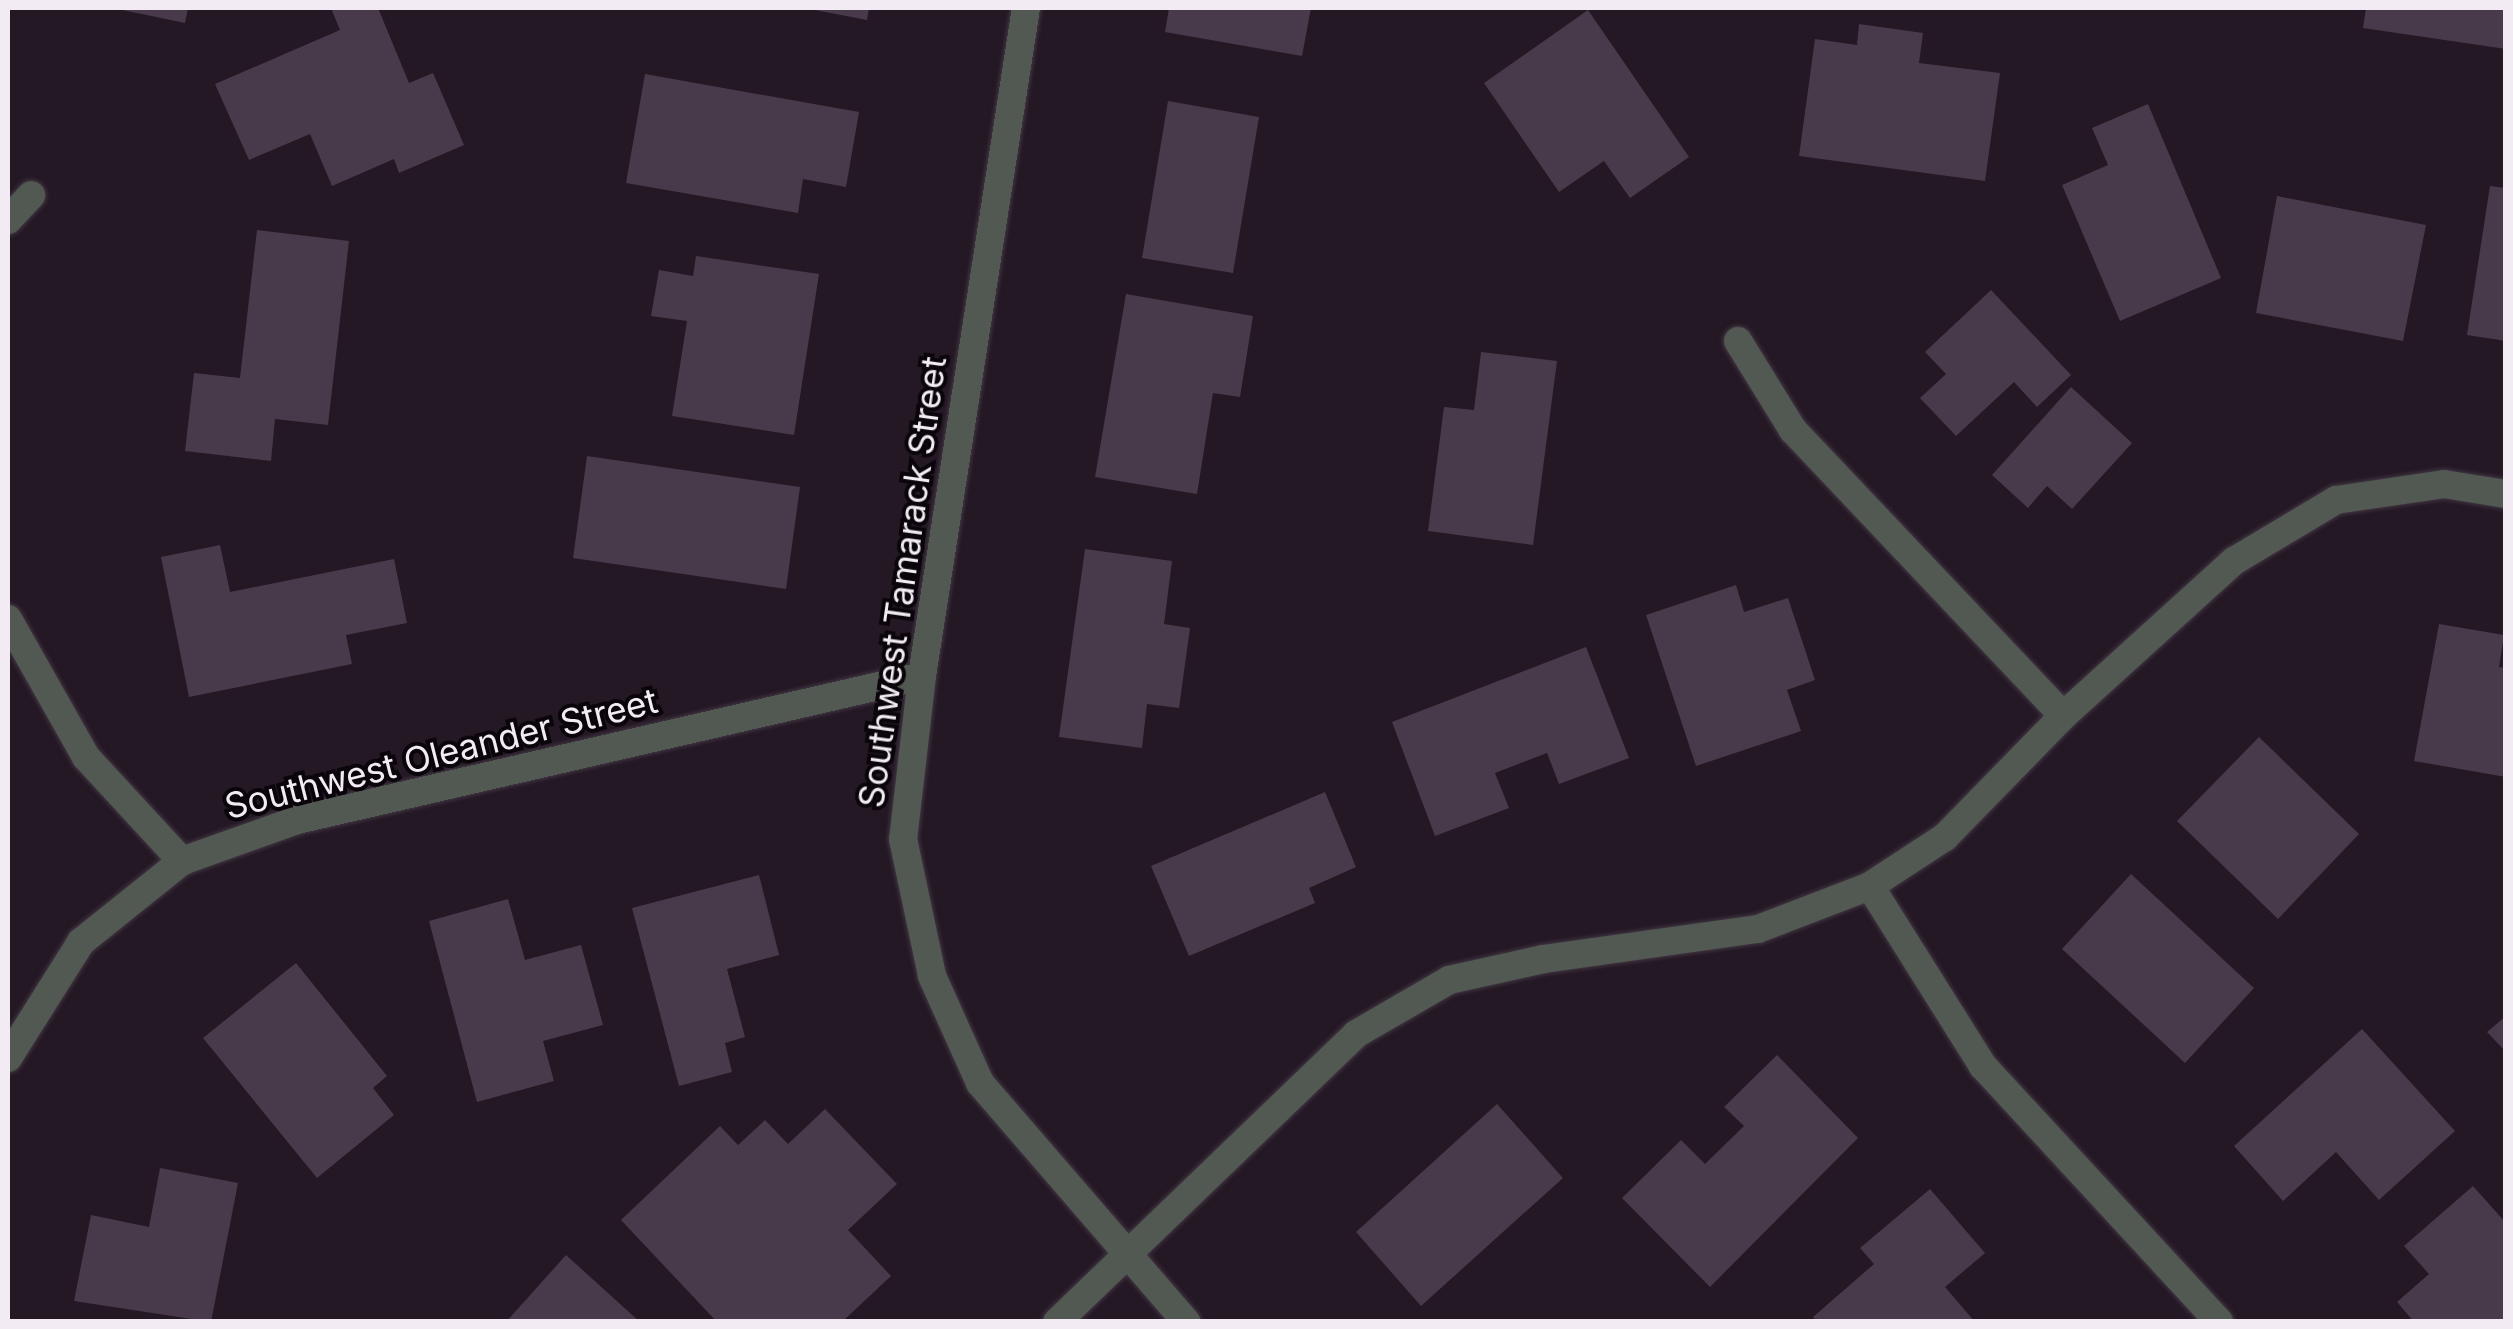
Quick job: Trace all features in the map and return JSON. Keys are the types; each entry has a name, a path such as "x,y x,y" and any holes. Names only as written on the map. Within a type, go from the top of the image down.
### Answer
{"street":[{"name":"Southwest Tamarack Street","path":"1026,8 922,676 903,840 932,976 980,1083 1186,1322"},
{"path":"8,220 31,194"},
{"path":"1738,341 1792,430 2063,716"},
{"path":"1057,1322 1356,1034 1449,980 1544,958 1758,929 1870,886 1944,837 2063,716 2234,561 2336,500 2444,484 2506,494"},
{"path":"8,619 86,756 182,861"},
{"name":"Southwest Oleander Street","path":"8,1058 80,942 182,861 297,820 922,676"},
{"path":"1870,886 1982,1066 2220,1322"}],"building":[{"path":"113,8 188,8 185,23"},
{"path":"331,8 378,8 409,83 433,73 464,145 399,173 394,159 332,186 310,134 249,160 215,84 340,30"},
{"path":"805,8 869,8 867,20"},
{"path":"1169,8 1311,8 1302,56 1165,32"},
{"path":"2366,8 2506,8 2506,49 2363,28"},
{"path":"1588,10 1689,157 1630,198 1604,161 1559,192 1484,83"},
{"path":"1859,24 1923,33 1919,63 2000,73 1985,181 1799,156 1815,39 1857,45"},
{"path":"645,74 859,112 846,187 803,179 798,213 626,183"},
{"path":"1168,101 1259,117 1233,273 1142,258"},
{"path":"2148,104 2221,278 2120,321 2062,185 2108,165 2092,128"},
{"path":"2490,186 2506,188 2506,341 2467,335"},
{"path":"2277,196 2426,225 2403,341 2256,313"},
{"path":"257,230 349,241 328,425 275,419 271,461 185,451 194,373 240,378"},
{"path":"696,256 819,274 794,435 672,416 687,321 651,316 659,270 693,276"},
{"path":"1991,290 2071,375 2037,407 2014,382 1956,436 1920,398 1946,374 1925,352"},
{"path":"1126,294 1253,316 1240,397 1213,393 1197,494 1095,477"},
{"path":"1481,352 1557,361 1533,545 1428,531 1444,407 1474,410"},
{"path":"2071,387 2132,443 2072,509 2047,486 2028,508 1992,475"},
{"path":"587,456 800,487 786,589 573,558"},
{"path":"220,545 230,592 394,559 407,623 346,635 352,664 189,697 161,557"},
{"path":"1085,549 1172,561 1164,624 1190,628 1179,708 1147,704 1142,748 1059,737"},
{"path":"1736,585 1744,612 1788,598 1815,680 1787,690 1801,731 1696,766 1646,615"},
{"path":"2439,624 2504,635 2499,667 2506,668 2506,777 2414,761"},
{"path":"1586,647 1629,758 1559,784 1547,753 1495,773 1509,808 1435,836 1392,722"},
{"path":"2259,737 2359,834 2278,919 2177,821"},
{"path":"1325,792 1356,867 1309,888 1315,903 1189,956 1151,866"},
{"path":"2131,874 2254,988 2185,1063 2062,949"},
{"path":"759,875 779,955 727,969 745,1037 725,1043 732,1072 679,1086 632,908"},
{"path":"508,899 525,960 581,945 603,1025 543,1041 554,1081 477,1102 429,921"},
{"path":"296,963 387,1076 373,1088 394,1115 317,1178 203,1038"},
{"path":"2506,1016 2506,1052 2487,1032"},
{"path":"2362,1029 2455,1131 2379,1200 2336,1152 2283,1201 2234,1146"},
{"path":"1777,1055 1858,1138 1710,1287 1622,1198 1681,1140 1705,1164 1744,1126 1724,1107"},
{"path":"1497,1104 1563,1178 1421,1306 1356,1232"},
{"path":"825,1109 897,1184 848,1230 891,1276 843,1321 717,1322 621,1220 720,1126 738,1145 765,1120 788,1144"},
{"path":"160,1168 238,1183 211,1322 74,1301 91,1215 149,1227"},
{"path":"2473,1186 2506,1223 2506,1322 2414,1322 2397,1302 2429,1274 2404,1246"},
{"path":"1930,1189 1985,1253 1945,1287 1975,1322 1817,1322 1813,1317 1874,1264 1860,1248"},
{"path":"566,1255 640,1322 506,1322"}]}
